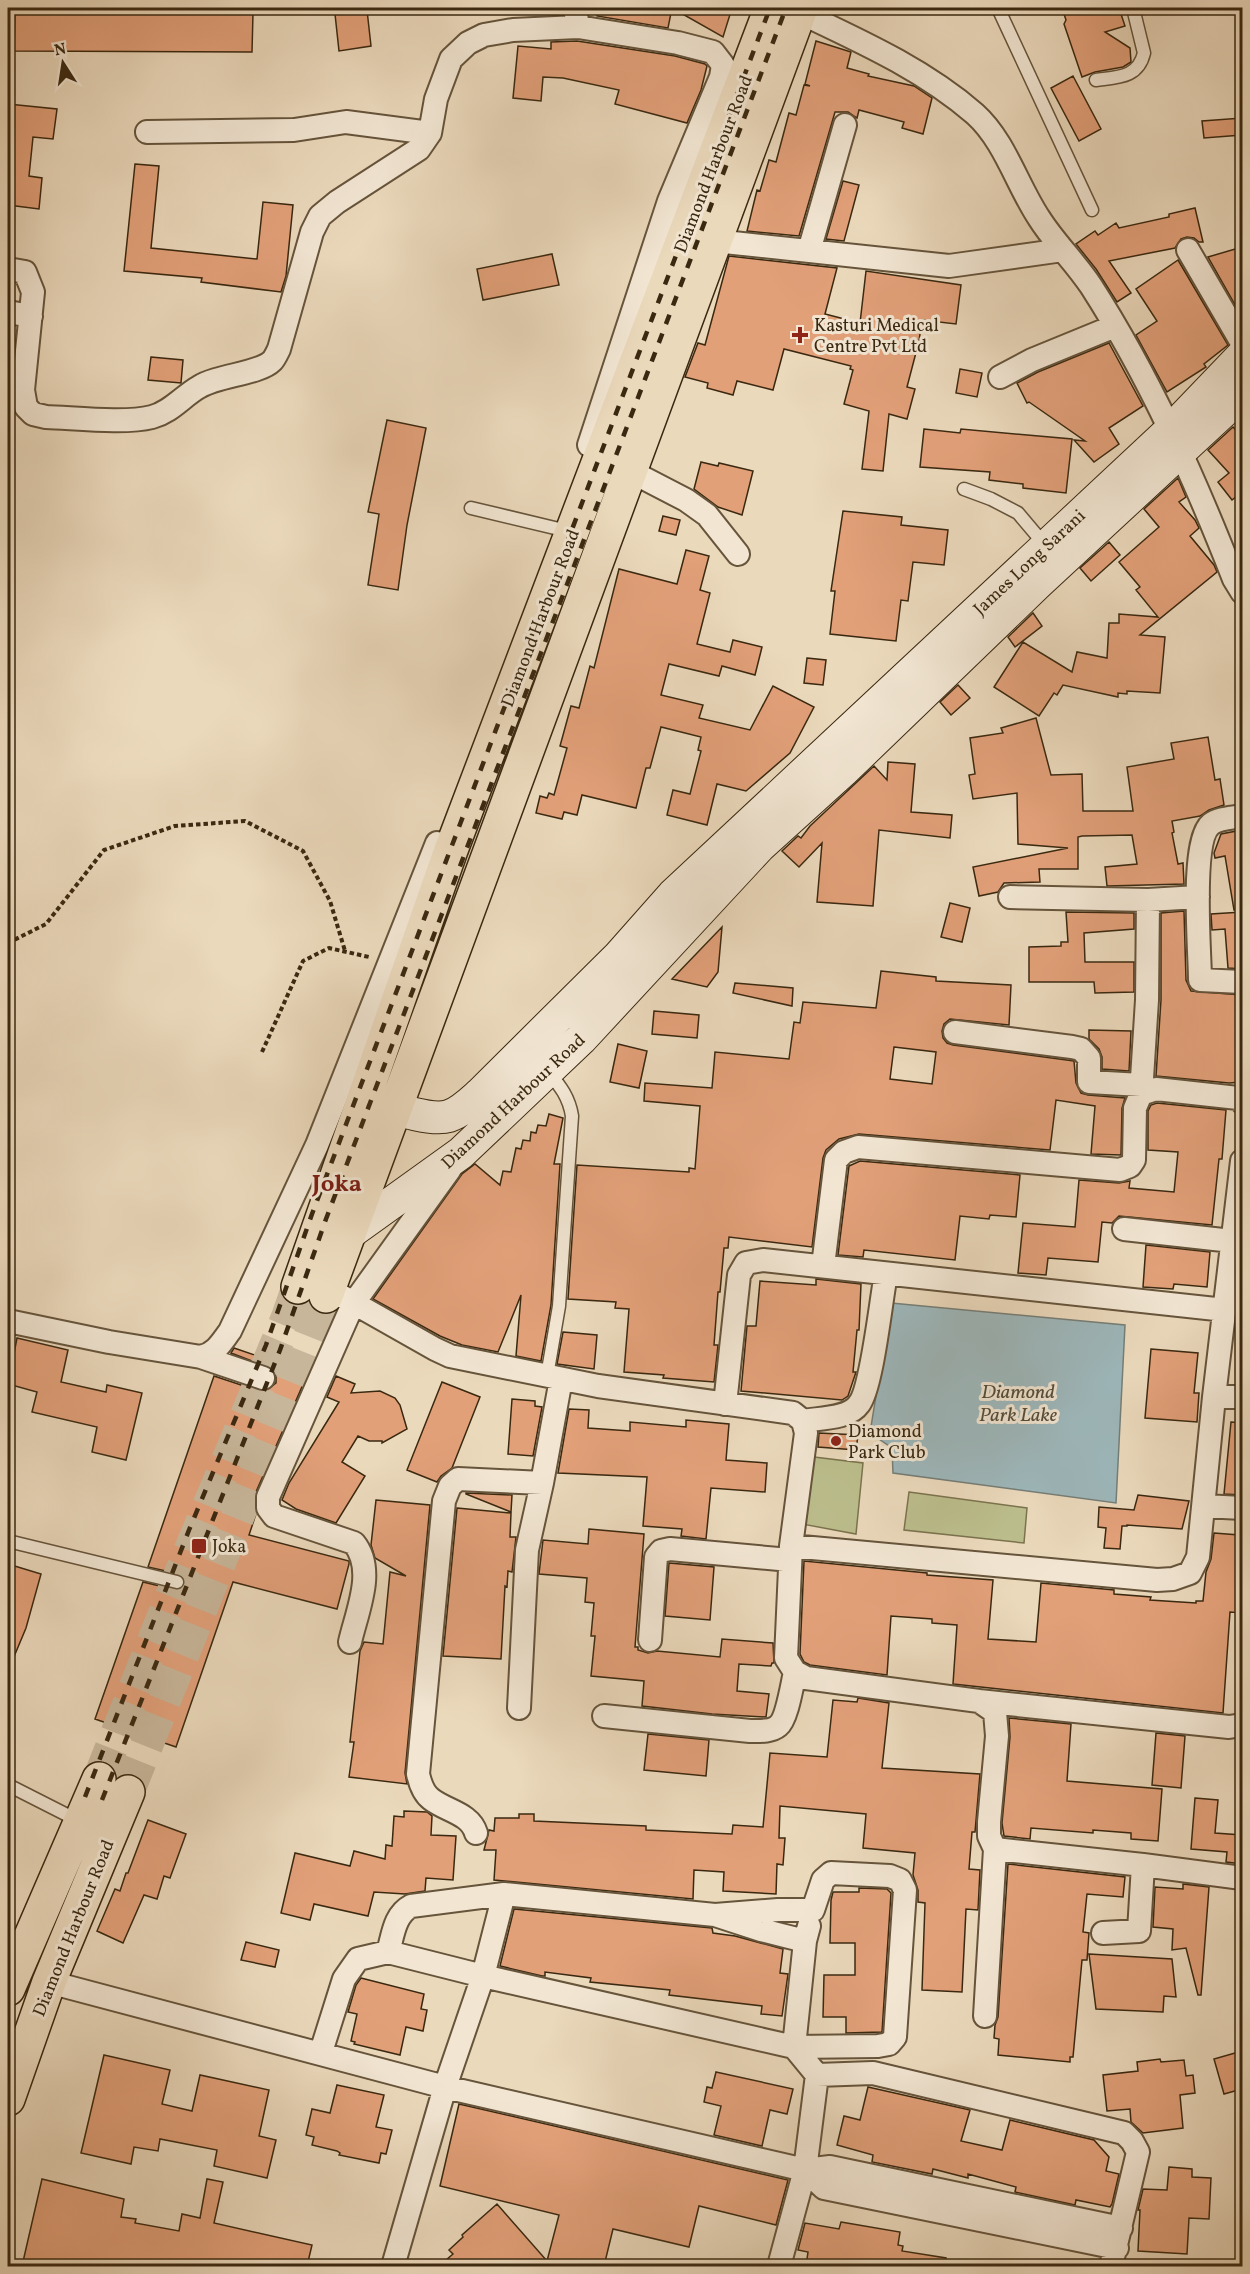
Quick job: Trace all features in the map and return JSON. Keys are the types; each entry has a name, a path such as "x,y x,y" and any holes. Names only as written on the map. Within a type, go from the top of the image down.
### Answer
{"highway":[{"name":"Diamond Harbour Road","path":"322,1291 351,1232 715,241 790,9"},
{"name":"Diamond Harbour Road","path":"322,1291 318,1231 451,850 753,60 790,9"},
{"name":"Diamond Harbour Road","path":"8,1989 18,1937 80,1821 99,1779"},
{"name":"Diamond Harbour Road","path":"8,2099 49,1982 128,1792"}],"main road":[{"name":"James Long Sarani","path":"365,1099 395,1109 435,1117 447,1117 458,1112 480,1094 619,956 673,895 751,820 813,765 1045,545 1176,440 1242,356"},
{"path":"1176,440 1238,406"},
{"name":"Diamond Harbour Road","path":"351,1232 461,1153 548,1071 580,1040 759,847 843,771 1038,583 1176,440"},
{"path":"318,1231 351,1232"}],"street":[{"path":"790,9 865,43 935,82 977,116 999,145 1039,218 1090,285 1115,326 1176,440 1234,579 1242,592"},
{"path":"8,269 25,272 33,292 23,390 26,407 33,414 46,417 134,419 154,416 173,407 198,387 212,380 264,366 273,360 279,349 312,232 320,216 337,202 419,149 430,133 436,99 451,59 468,43 484,35 576,17 713,52 723,66 721,77 669,201 571,499 391,962 317,1145 230,1331 218,1349 210,1355 201,1357"},
{"path":"147,132 286,130 346,122 430,133"},
{"path":"809,251 845,125"},
{"path":"715,241 950,266 1064,250"},
{"path":"1188,250 1242,343"},
{"path":"8,312 31,316"},
{"path":"1000,376 1032,360 1115,326"},
{"path":"630,471 686,500 707,515 738,554"},
{"path":"1242,816 1214,822 1205,833 1198,897 1200,980 1242,982"},
{"path":"1010,897 1148,900 1198,897"},
{"path":"823,1266 836,1160 844,1152 858,1147 1120,1170 1130,1166 1134,1160 1135,1108 1141,1089 1147,1000 1148,900"},
{"path":"955,1032 1081,1049 1089,1058 1089,1082 1238,1098 1242,1102"},
{"path":"350,1642 364,1582 364,1563 361,1552 354,1543 274,1516 268,1508 268,1497 322,1291 461,1153"},
{"path":"650,1640 656,1557 661,1551 670,1549 790,1553 1146,1579 1173,1579 1190,1573 1198,1557 1214,1397 1235,1253 1242,1161"},
{"path":"1124,1229 1235,1253"},
{"path":"725,1404 738,1275 746,1263 763,1260 1225,1310"},
{"path":"803,1421 845,1414 859,1405 867,1386 886,1274"},
{"path":"322,1291 450,1356 554,1377 793,1413 803,1421 806,1433 790,1553 786,1658 795,1672 806,1678 979,1701 1230,1727 1242,1725"},
{"path":"8,1320 109,1342 201,1357 263,1378"},
{"path":"519,1708 526,1550 542,1483 554,1377"},
{"path":"1214,1397 1242,1397"},
{"path":"476,1833 472,1824 462,1816 430,1798 422,1787 418,1774 444,1501 450,1486 459,1479 542,1483"},
{"path":"1204,1506 1242,1508"},
{"path":"604,1716 750,1731 768,1730 777,1727 783,1719 795,1672"},
{"path":"979,1701 995,1712 997,1736 989,1822 989,1836 995,1849 985,2016"},
{"path":"995,1849 1242,1878"},
{"path":"1103,1933 1139,1931 1143,1865"},
{"path":"321,2052 344,1979 358,1959 387,1952 794,2047 889,2044 895,2037 905,1890 900,1880 890,1876 831,1873 823,1881 813,1910 805,1941 794,2047 817,2075 806,2170 779,2266"},
{"path":"393,2266 445,2087 483,1976 504,1894"},
{"path":"387,1952 399,1916 411,1906 504,1894 715,1915 813,1910"},
{"path":"715,1915 805,1941"},
{"path":"49,1982 321,2052 445,2087 806,2170 831,2167 1116,2247 1138,2152 1124,2133 873,2073 817,2075"}],"lane":[{"path":"998,8 1092,210"},
{"path":"1096,80 1131,73 1138,68 1144,53 1133,8"},
{"path":"964,489 991,499 1018,513 1045,545"},
{"path":"471,508 559,529"},
{"path":"548,1071 564,1090 572,1116 554,1377"},
{"path":"8,1541 177,1581"},
{"path":"8,1785 80,1821"}],"path":[{"path":"8,943 46,924 105,850 175,826 245,821 303,850 330,901 345,951"},
{"path":"262,1052 303,961 329,948 391,962"}],"green space":[{"path":"814,1457 863,1463 856,1534 802,1524"},
{"path":"909,1492 1027,1508 1024,1543 904,1530"}],"water":[{"name":"Diamond Park Lake","path":"891,1303 1125,1325 1116,1503 893,1473 892,1448 870,1433"}],"building":[{"path":"15,8 212,9 212,12 253,13 252,52 14,51"},
{"path":"598,8 672,8 668,28 597,16"},
{"path":"672,8 732,8 723,37"},
{"path":"1062,8 1119,8 1125,26 1105,32 1130,48 1131,62 1123,67 1082,77 1064,24 1066,20"},
{"path":"367,10 371,46 339,51 335,14"},
{"path":"577,41 675,56 705,64 707,66 701,90 687,123 615,104 619,90 563,78 543,77 541,101 513,98 518,46 551,49 551,42"},
{"path":"816,41 851,52 847,68 869,74 868,76 914,86 932,98 923,134 902,128 904,122 859,110 857,118 848,112 835,112 799,236 747,231 757,190 760,191 769,160 776,162 789,113 796,115 804,85 810,86 805,84"},
{"path":"1073,76 1101,129 1079,141 1051,88"},
{"path":"8,104 57,109 53,139 33,137 29,176 42,178 39,209 8,205"},
{"path":"1242,118 1242,135 1204,138 1202,121"},
{"path":"135,164 159,166 151,248 257,259 263,202 293,205 286,276 281,292 201,282 202,278 124,271"},
{"path":"843,181 859,185 844,241 826,239"},
{"path":"1195,208 1203,242 1187,237 1181,239 1175,248 1109,261 1131,293 1117,302 1096,269 1076,244 1095,231 1098,235 1116,223 1119,228 1169,217 1169,214"},
{"path":"1242,247 1242,317 1208,257"},
{"path":"552,254 559,285 483,300 477,269"},
{"path":"729,256 837,268 825,314 860,323 866,271 961,285 956,324 922,320 907,387 915,389 907,419 889,414 883,471 862,469 869,411 844,404 853,370 850,369 851,366 784,349 773,390 737,381 733,395 707,388 708,383 685,377 698,343 705,345"},
{"path":"1178,260 1228,345 1204,364 1206,367 1167,392 1136,335 1157,321 1136,289"},
{"path":"1109,343 1143,406 1109,428 1119,444 1094,462 1074,440 1085,441 1029,402 1027,403 1017,383"},
{"path":"151,357 183,360 181,383 148,380"},
{"path":"960,369 982,373 977,397 956,393"},
{"path":"387,420 426,428 407,525 398,590 368,585 379,514 368,512"},
{"path":"1233,427 1242,437 1242,492 1232,500 1218,482 1229,473 1208,450"},
{"path":"924,429 960,433 961,429 1072,439 1066,493 1023,488 1023,484 989,480 990,472 920,467"},
{"path":"701,462 718,466 719,463 753,471 742,515 718,507 694,489"},
{"path":"1178,478 1186,497 1179,502 1199,528 1190,536 1214,565 1217,572 1140,635 1165,637 1160,693 1127,691 1127,694 1118,693 1118,697 1063,685 1057,695 1054,693 1039,716 994,687 1023,642 1072,672 1077,652 1107,658 1109,623 1119,623 1119,614 1158,617 1136,590 1140,587 1119,562 1159,527 1144,509"},
{"path":"843,511 902,517 901,525 948,530 944,565 913,562 908,601 901,600 896,641 830,634 835,591 831,591"},
{"path":"663,516 680,520 676,535 659,531"},
{"path":"1109,542 1120,555 1091,581 1080,568"},
{"path":"686,550 709,556 700,590 710,593 697,644 730,652 733,640 762,647 755,675 722,666 719,676 669,664 661,695 703,705 699,718 750,730 773,686 814,707 790,753 746,791 717,784 707,825 667,815 673,790 690,794 701,751 698,750 701,737 661,727 650,768 646,768 636,808 582,795 577,815 564,812 562,819 536,813 540,796 547,798 549,793 554,795 567,748 560,746 571,706 579,708 590,666 594,668 619,569 677,584"},
{"path":"1033,613 1042,626 1015,647 1008,637"},
{"path":"807,658 826,660 823,685 804,683"},
{"path":"958,685 970,698 951,715 940,702"},
{"path":"1036,718 1051,775 1082,774 1083,811 1133,811 1127,767 1174,759 1171,743 1208,737 1215,780 1220,779 1224,805 1200,816 1172,821 1178,864 1183,863 1184,884 1107,886 1105,867 1137,864 1132,835 1082,836 1078,837 1078,869 1039,869 1040,882 1004,883 998,892 979,896 973,867 1068,848 1018,844 1017,793 973,799 969,775 975,774 970,738 1003,733 1001,728"},
{"path":"888,762 915,764 911,812 952,815 950,838 879,830 873,906 817,902 822,843 799,867 782,851 798,836 801,838 810,826 874,766 887,780"},
{"path":"1242,830 1242,909 1234,910 1225,856 1215,858 1214,853 1221,834"},
{"path":"950,903 970,908 962,942 941,937"},
{"path":"1184,911 1186,980 1191,991 1242,995 1242,1082 1229,1083 1156,1076 1161,1000 1161,913"},
{"path":"1066,912 1134,913 1134,929 1084,933 1085,962 1134,962 1134,992 1095,993 1094,982 1029,982 1029,947 1061,946 1061,942 1068,942"},
{"path":"1242,912 1242,969 1228,968 1225,929 1212,930 1211,914"},
{"path":"722,927 718,972 707,987 672,979"},
{"path":"881,971 936,977 936,981 1011,985 1009,1025 950,1019 944,1024 943,1038 947,1043 953,1045 1074,1061 1076,1083 1081,1093 1125,1098 1122,1108 1121,1155 1091,1154 1095,1106 1056,1100 1050,1150 859,1134 839,1139 826,1150 823,1158 812,1247 729,1237 728,1248 724,1248 720,1292 718,1292 714,1345 718,1345 714,1382 624,1372 629,1309 615,1308 616,1302 568,1299 577,1165 689,1172 689,1168 695,1169 700,1106 644,1101 645,1083 712,1088 715,1052 789,1059 794,1022 800,1023 803,1002 876,1008","holes":["894,1047 936,1052 932,1084 890,1079"]},
{"path":"735,983 793,988 792,1006 733,993"},
{"path":"654,1011 699,1015 697,1038 652,1034"},
{"path":"1089,1030 1131,1031 1129,1071 1102,1069 1102,1057 1099,1049 1089,1039"},
{"path":"618,1044 647,1051 639,1088 610,1082"},
{"path":"1157,1103 1226,1110 1222,1159 1219,1159 1212,1225 1119,1216 1112,1223 1102,1222 1098,1262 1048,1258 1046,1275 1018,1273 1023,1223 1075,1227 1079,1180 1119,1183 1130,1181 1129,1188 1174,1192 1178,1152 1148,1150 1148,1111 1151,1105"},
{"path":"549,1114 563,1118 554,1164 560,1164 551,1305 541,1361 516,1356 521,1295 498,1352 462,1345 440,1336 373,1299 462,1174 475,1164 500,1185 503,1171 511,1172 516,1148 521,1149 523,1140 530,1141 531,1132 536,1133 538,1125 546,1126"},
{"path":"860,1161 1020,1175 1016,1217 990,1215 989,1219 960,1216 955,1260 864,1250 863,1257 838,1255 849,1166"},
{"path":"1146,1245 1210,1252 1207,1287 1174,1284 1173,1289 1143,1287"},
{"path":"816,1279 861,1284 859,1330 857,1330 853,1372 856,1372 848,1396 842,1400 741,1391 747,1326 756,1326 760,1281 816,1285"},
{"path":"563,1332 597,1335 594,1369 557,1364"},
{"path":"17,1338 68,1350 61,1382 106,1392 107,1385 142,1393 126,1460 92,1452 97,1427 32,1412 37,1392 8,1384"},
{"path":"234,1348 308,1373 256,1492 256,1514 249,1535 349,1561 349,1564 337,1609 233,1582 176,1747 95,1719 143,1582 176,1590 180,1590 185,1584 185,1579 179,1574 148,1567 214,1376 259,1391 266,1391 276,1383 273,1369 231,1353"},
{"path":"1151,1349 1198,1353 1194,1393 1199,1393 1197,1422 1145,1418"},
{"path":"336,1376 355,1384 351,1393 380,1391 395,1398 400,1405 407,1429 382,1443 382,1441 369,1441 358,1436 342,1462 365,1476 336,1523 296,1509 282,1500 289,1483 339,1402 327,1397"},
{"path":"442,1382 480,1397 452,1468 437,1482 407,1470"},
{"path":"512,1399 535,1401 535,1406 542,1407 533,1456 508,1454"},
{"path":"569,1409 589,1410 588,1428 630,1431 630,1422 686,1427 686,1420 729,1424 726,1460 767,1463 765,1492 711,1488 706,1539 681,1536 682,1529 643,1526 647,1477 558,1473"},
{"path":"1231,1422 1242,1423 1242,1495 1224,1494"},
{"name":"Diamond Park Club","path":"819,1433 858,1435 856,1450 818,1447"},
{"path":"466,1494 512,1495 511,1512"},
{"path":"1138,1495 1189,1501 1182,1529 1122,1526 1120,1549 1104,1548 1106,1528 1098,1527 1099,1507 1134,1510"},
{"path":"376,1500 430,1505 405,1773 407,1784 349,1777 354,1742 350,1742 360,1651 364,1642 383,1644 390,1572 406,1576 375,1558 371,1545"},
{"path":"457,1508 511,1513 510,1537 516,1537 512,1572 508,1571 507,1587 505,1586 501,1659 443,1656"},
{"path":"589,1529 644,1534 635,1647 638,1647 638,1650 648,1653 657,1651 720,1657 722,1639 773,1643 774,1663 771,1666 739,1664 737,1691 769,1694 766,1717 642,1706 644,1681 591,1676 595,1636 591,1636 594,1603 585,1602 587,1578 539,1574 543,1540 588,1544"},
{"path":"1214,1533 1239,1535 1237,1567 1242,1567 1242,1613 1230,1612 1223,1713 953,1684 957,1625 932,1623 932,1619 891,1616 887,1675 810,1665 804,1662 800,1654 804,1561 993,1580 988,1639 1036,1642 1041,1583 1114,1590 1114,1594 1151,1597 1150,1600 1196,1603 1196,1601 1203,1601"},
{"path":"669,1563 714,1567 710,1620 665,1616"},
{"path":"8,1564 41,1574 26,1628 8,1671"},
{"path":"858,1698 889,1703 882,1768 980,1774 969,1869 980,1870 978,1910 966,1909 962,1992 922,1990 925,1903 918,1902 918,1890 913,1875 915,1853 863,1848 866,1814 780,1806 779,1838 785,1838 783,1865 777,1864 776,1894 723,1891 724,1872 694,1870 693,1899 494,1880 496,1850 484,1850 489,1830 494,1831 495,1818 519,1818 519,1814 534,1814 534,1821 646,1826 646,1830 732,1834 733,1825 763,1827 770,1753 827,1757 833,1700 857,1702"},
{"path":"1009,1718 1071,1724 1067,1781 1162,1789 1158,1841 1131,1839 1131,1833 1093,1830 1093,1833 1031,1828 1030,1839 1004,1836 1002,1823 1010,1737"},
{"path":"1156,1733 1185,1736 1181,1788 1152,1785"},
{"path":"648,1734 709,1740 706,1776 644,1770"},
{"path":"1195,1798 1218,1800 1215,1833 1242,1835 1242,1864 1226,1862 1227,1852 1191,1849"},
{"path":"404,1811 427,1812 432,1816 431,1835 456,1836 453,1880 426,1878 425,1891 405,1894 374,1892 368,1916 314,1904 310,1920 281,1913 295,1853 350,1866 354,1851 385,1859 386,1845 392,1846 394,1816 404,1817"},
{"path":"148,1820 186,1834 170,1878 164,1876 157,1899 144,1895 123,1943 97,1931 115,1889 120,1891"},
{"path":"1008,1864 1125,1877 1123,1897 1087,1894 1083,1932 1089,1933 1087,1960 1082,1960 1073,2057 1070,2057 1070,2062 998,2055 999,2039 994,2038 998,2017"},
{"path":"1183,1884 1209,1887 1201,1995 1198,1995 1186,1948 1172,1950 1173,1929 1153,1927 1155,1887 1183,1889"},
{"path":"859,1888 887,1889 891,1893 882,2032 846,2033 846,2017 823,2017 824,1975 855,1975 855,1943 830,1943 833,1892 859,1892"},
{"path":"514,1909 712,1928 713,1933 735,1936 783,1949 780,1973 788,1974 782,2016 761,2014 762,2006 669,1995 670,1990 590,1982 591,1978 545,1972 545,1976 542,1976 500,1966"},
{"path":"246,1942 279,1950 275,1967 241,1960"},
{"path":"1089,1954 1172,1959 1176,1997 1164,1996 1163,2012 1096,2009"},
{"path":"361,1978 424,1994 421,2009 427,2010 423,2031 406,2027 400,2055 354,2044 355,2042 351,2041 357,2014 348,2012 356,1985"},
{"path":"1242,2051 1242,2089 1224,2094 1214,2059"},
{"path":"104,2055 170,2070 162,2104 192,2111 200,2075 269,2090 259,2136 276,2140 267,2178 214,2166 217,2150 160,2139 158,2151 134,2147 131,2164 81,2153"},
{"path":"1160,2059 1161,2062 1184,2060 1186,2076 1193,2075 1195,2093 1180,2095 1183,2128 1143,2133 1131,2122 1130,2109 1107,2111 1103,2075 1138,2071 1137,2062"},
{"path":"716,2072 793,2089 787,2114 770,2110 762,2146 714,2135 721,2106 704,2102 707,2087 712,2088"},
{"path":"337,2085 384,2095 376,2127 392,2130 386,2154 381,2153 379,2163 339,2155 337,2151 312,2145 314,2137 306,2135 312,2109 330,2113"},
{"path":"868,2087 970,2110 961,2141 1002,2150 1010,2120 1094,2140 1109,2157 1106,2171 1119,2174 1112,2204 1110,2207 1076,2200 1075,2205 1015,2192 1016,2187 968,2174 968,2178 933,2169 932,2174 872,2162 873,2155 837,2145 844,2116 860,2120"},
{"path":"459,2104 788,2180 776,2225 699,2206 689,2247 613,2229 604,2266 439,2266 453,2254 449,2250 463,2237 462,2235 497,2204 547,2261 559,2215 440,2186"},
{"path":"1169,2167 1192,2169 1192,2177 1211,2178 1209,2219 1189,2218 1187,2254 1138,2251 1140,2210 1138,2210 1143,2189 1167,2190"},
{"path":"42,2179 124,2199 121,2217 136,2219 135,2223 179,2231 182,2214 200,2218 207,2179 223,2182 214,2223 312,2245 307,2266 22,2266"},
{"path":"841,2222 900,2232 898,2245 903,2246 902,2251 946,2258 945,2266 806,2266 808,2252 798,2250 805,2223 839,2229"}],"tunnel":[{"path":"99,1779 298,1287"},
{"path":"128,1792 326,1296"}],"railway":[{"path":"85,1797 189,1530 266,1345 312,1214 770,8"},
{"path":"102,1800 280,1350 326,1219 786,8"}],"place":[{"name":"Kasturi Medical Centre Pvt Ltd","path":"800,335"},
{"name":"Diamond Park Club","path":"836,1441"},
{"name":"Joka","path":"199,1546"}],"district":[{"name":"Joka","path":"337,1183"}]}
